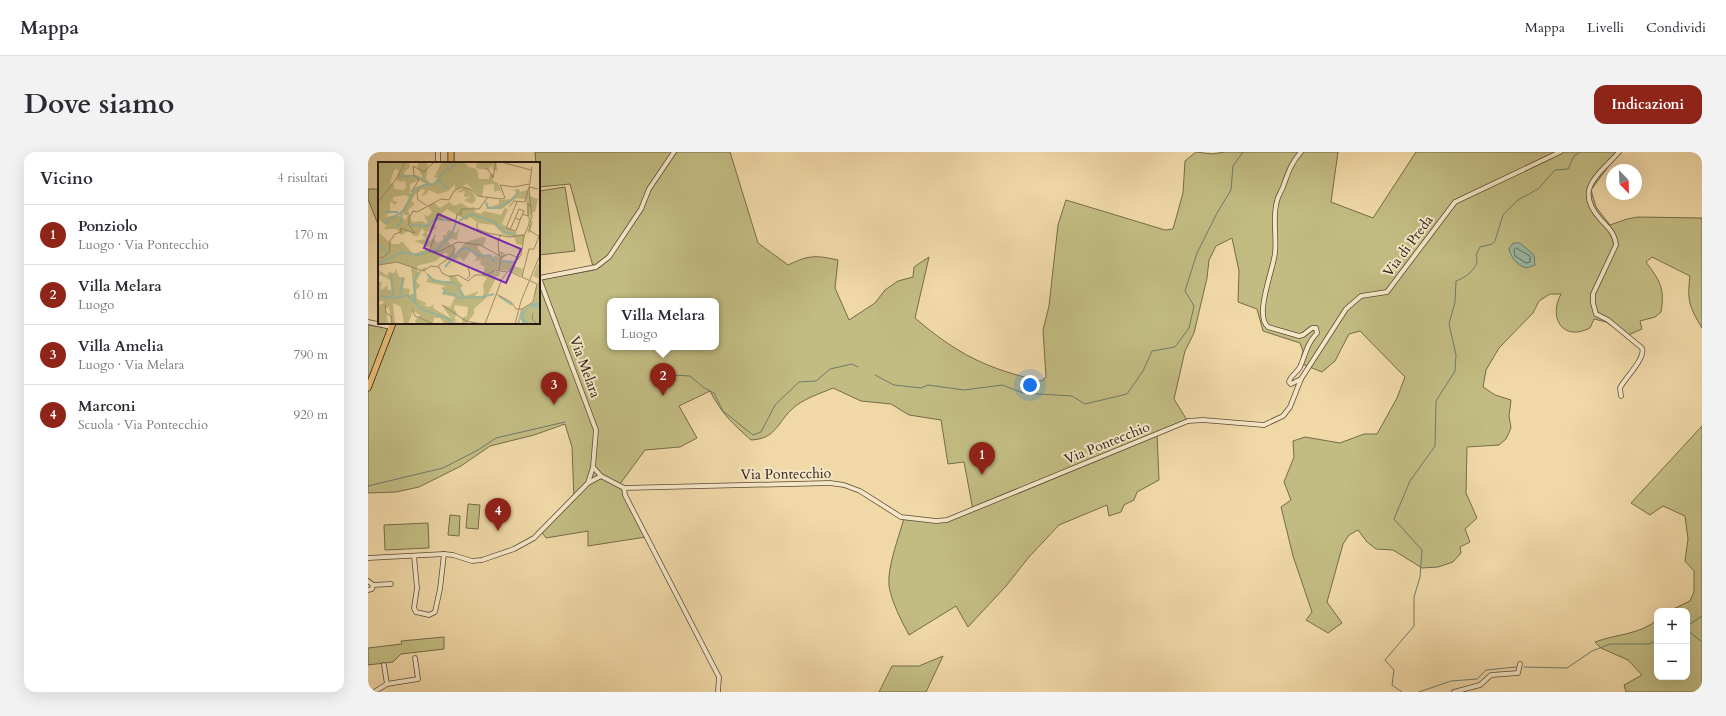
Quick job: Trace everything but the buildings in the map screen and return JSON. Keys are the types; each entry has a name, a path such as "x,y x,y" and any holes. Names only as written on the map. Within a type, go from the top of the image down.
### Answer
{"main road":[{"path":"450,162 451,152"},
{"path":"368,388 392,325"}],"street":[{"path":"540,278 590,269 606,260 641,209 649,189 674,152"},
{"path":"1301,152 1289,168 1277,201 1274,220 1275,253 1263,305 1263,318 1264,324 1268,327 1299,336 1303,335 1312,328 1316,328 1317,333 1309,342 1300,367 1289,379 1289,382 1291,384 1301,379"},
{"name":"Via di Preda","path":"1301,379 1346,308 1361,296 1387,292 1455,202 1560,152"},
{"path":"1619,152 1589,186 1588,194 1590,206 1612,231 1616,245 1593,294 1596,314 1608,320 1642,348 1643,352 1641,359 1620,388 1621,396"},
{"name":"Via Melara","path":"540,281 596,430 592,467 588,483"},
{"path":"368,322 378,323"},
{"name":"Via Pontecchio","path":"592,467 601,476 624,488 830,483 844,485 860,491 902,517 936,521 947,520 1188,421 1203,420 1264,425 1282,416 1290,407 1301,379"},
{"path":"368,558 444,554 453,555 472,561 482,560 514,548 534,538 588,483 601,476"},
{"path":"624,488 625,496 719,677 718,692"},
{"path":"414,556 417,588 414,608 416,612 429,615 435,612 440,589 444,554"},
{"path":"368,581 373,585 391,584"},
{"path":"368,590 372,589 373,585"},
{"path":"374,692 387,684 418,679 415,658"},
{"path":"1454,692 1480,685 1491,675 1518,673 1520,664"},
{"path":"384,665 387,684"}],"shaded area":[{"path":"535,152 730,152 758,243 788,265 801,259 812,257 823,257 838,260 835,288 849,320 875,303 885,290 898,281 913,277 914,267 929,257 915,318 930,331 959,351 1004,371 1041,381 1046,377 1043,330 1049,306 1058,225 1066,200 1165,230 1173,229 1183,193 1185,161 1196,152 1212,154 1225,152 1338,152 1331,202 1373,218 1416,152 1619,152 1610,164 1606,164 1606,170 1591,190 1596,207 1610,225 1638,217 1702,218 1702,328 1690,303 1690,276 1652,257 1646,262 1655,274 1662,291 1661,312 1655,317 1640,321 1642,329 1626,336 1606,322 1594,319 1590,328 1580,332 1566,330 1560,325 1557,319 1557,303 1561,294 1550,294 1539,301 1533,313 1499,348 1486,370 1483,387 1495,395 1511,400 1509,416 1511,428 1506,439 1499,445 1467,447 1466,493 1477,518 1465,529 1470,542 1460,547 1461,553 1453,562 1438,567 1422,568 1393,550 1376,549 1367,542 1358,530 1349,535 1343,544 1327,602 1342,623 1328,633 1306,620 1312,612 1293,556 1281,507 1291,500 1284,482 1294,457 1293,441 1305,437 1340,443 1364,434 1377,434 1397,398 1405,377 1360,331 1349,334 1335,361 1322,372 1300,363 1303,351 1300,343 1263,331 1257,309 1238,302 1239,271 1232,238 1216,246 1209,260 1207,278 1194,333 1185,351 1174,399 1187,420 1157,434 1159,480 1137,492 1134,500 1124,505 1121,512 1109,516 1107,505 1059,525 968,627 956,606 909,635 895,605 889,586 890,570 904,518 939,521 973,510 964,462 948,464 941,420 909,415 891,404 861,401 833,388 811,397 795,406 771,434 759,439 751,440 728,418 710,391 679,406 697,438 680,447 645,450 620,484 646,537 588,546 588,531 546,538 541,531 574,499 572,447 565,424 534,435 490,446 461,466 419,487 396,492 368,493 368,325 393,329 396,324 540,324 540,280 594,270 570,184 540,187 540,162 536,162"},
{"path":"565,187 575,251 540,255 540,191"},
{"path":"368,189 378,189 378,224 368,199"},
{"path":"1702,426 1702,692 1626,692 1624,685 1642,675 1628,660 1601,648 1595,642 1643,629 1654,622 1654,680 1690,680 1690,608 1675,608 1690,601 1694,592 1694,571 1685,561 1688,539 1685,516 1663,506 1650,515 1631,503"},
{"path":"468,504 480,505 478,529 466,528"},
{"path":"450,515 460,516 459,536 448,535"},
{"path":"428,523 429,548 385,550 384,525"},
{"path":"444,637 444,649 401,654 393,662 368,665 368,648 402,644 401,641"},
{"path":"943,656 926,692 879,692 892,666 919,666"}],"water":[{"path":"1513,243 1520,243 1534,255 1535,265 1526,268 1515,261 1509,249"}],"waterway":[{"path":"875,375 894,385 921,388 928,385 964,390 1002,385 1023,393 1072,396 1085,404 1127,394 1143,371 1152,351 1175,347 1189,328 1194,306 1185,291 1197,253 1217,213 1231,190 1233,166 1243,152"},
{"path":"1402,692 1392,685 1394,670 1385,660 1414,626 1414,597 1420,577 1422,550 1394,519 1410,481 1435,446 1436,401 1455,371 1456,355 1449,324 1455,302 1456,281 1468,275 1474,268 1477,259 1476,255 1480,247 1492,244 1495,241 1503,215 1518,200 1538,189 1555,170 1568,169 1574,156 1580,152"},
{"path":"659,367 672,375 690,376 703,387 714,393 723,411 753,435 761,432 775,405 799,382 816,381 830,369 852,364 858,367"},
{"path":"368,486 443,468 478,450 496,438 565,422"},
{"path":"1690,624 1702,616"},
{"path":"1690,632 1702,642"},
{"path":"1524,667 1567,668 1592,651 1610,644 1649,644 1654,642"},
{"path":"1419,692 1451,681 1477,679 1486,670 1516,667"}],"place":[{"name":"Villa Melara","path":"663,396"},
{"name":"Villa Amelia","path":"554,405"},
{"name":"Ponziolo","path":"982,475"},
{"name":"Marconi","path":"498,531"}]}
